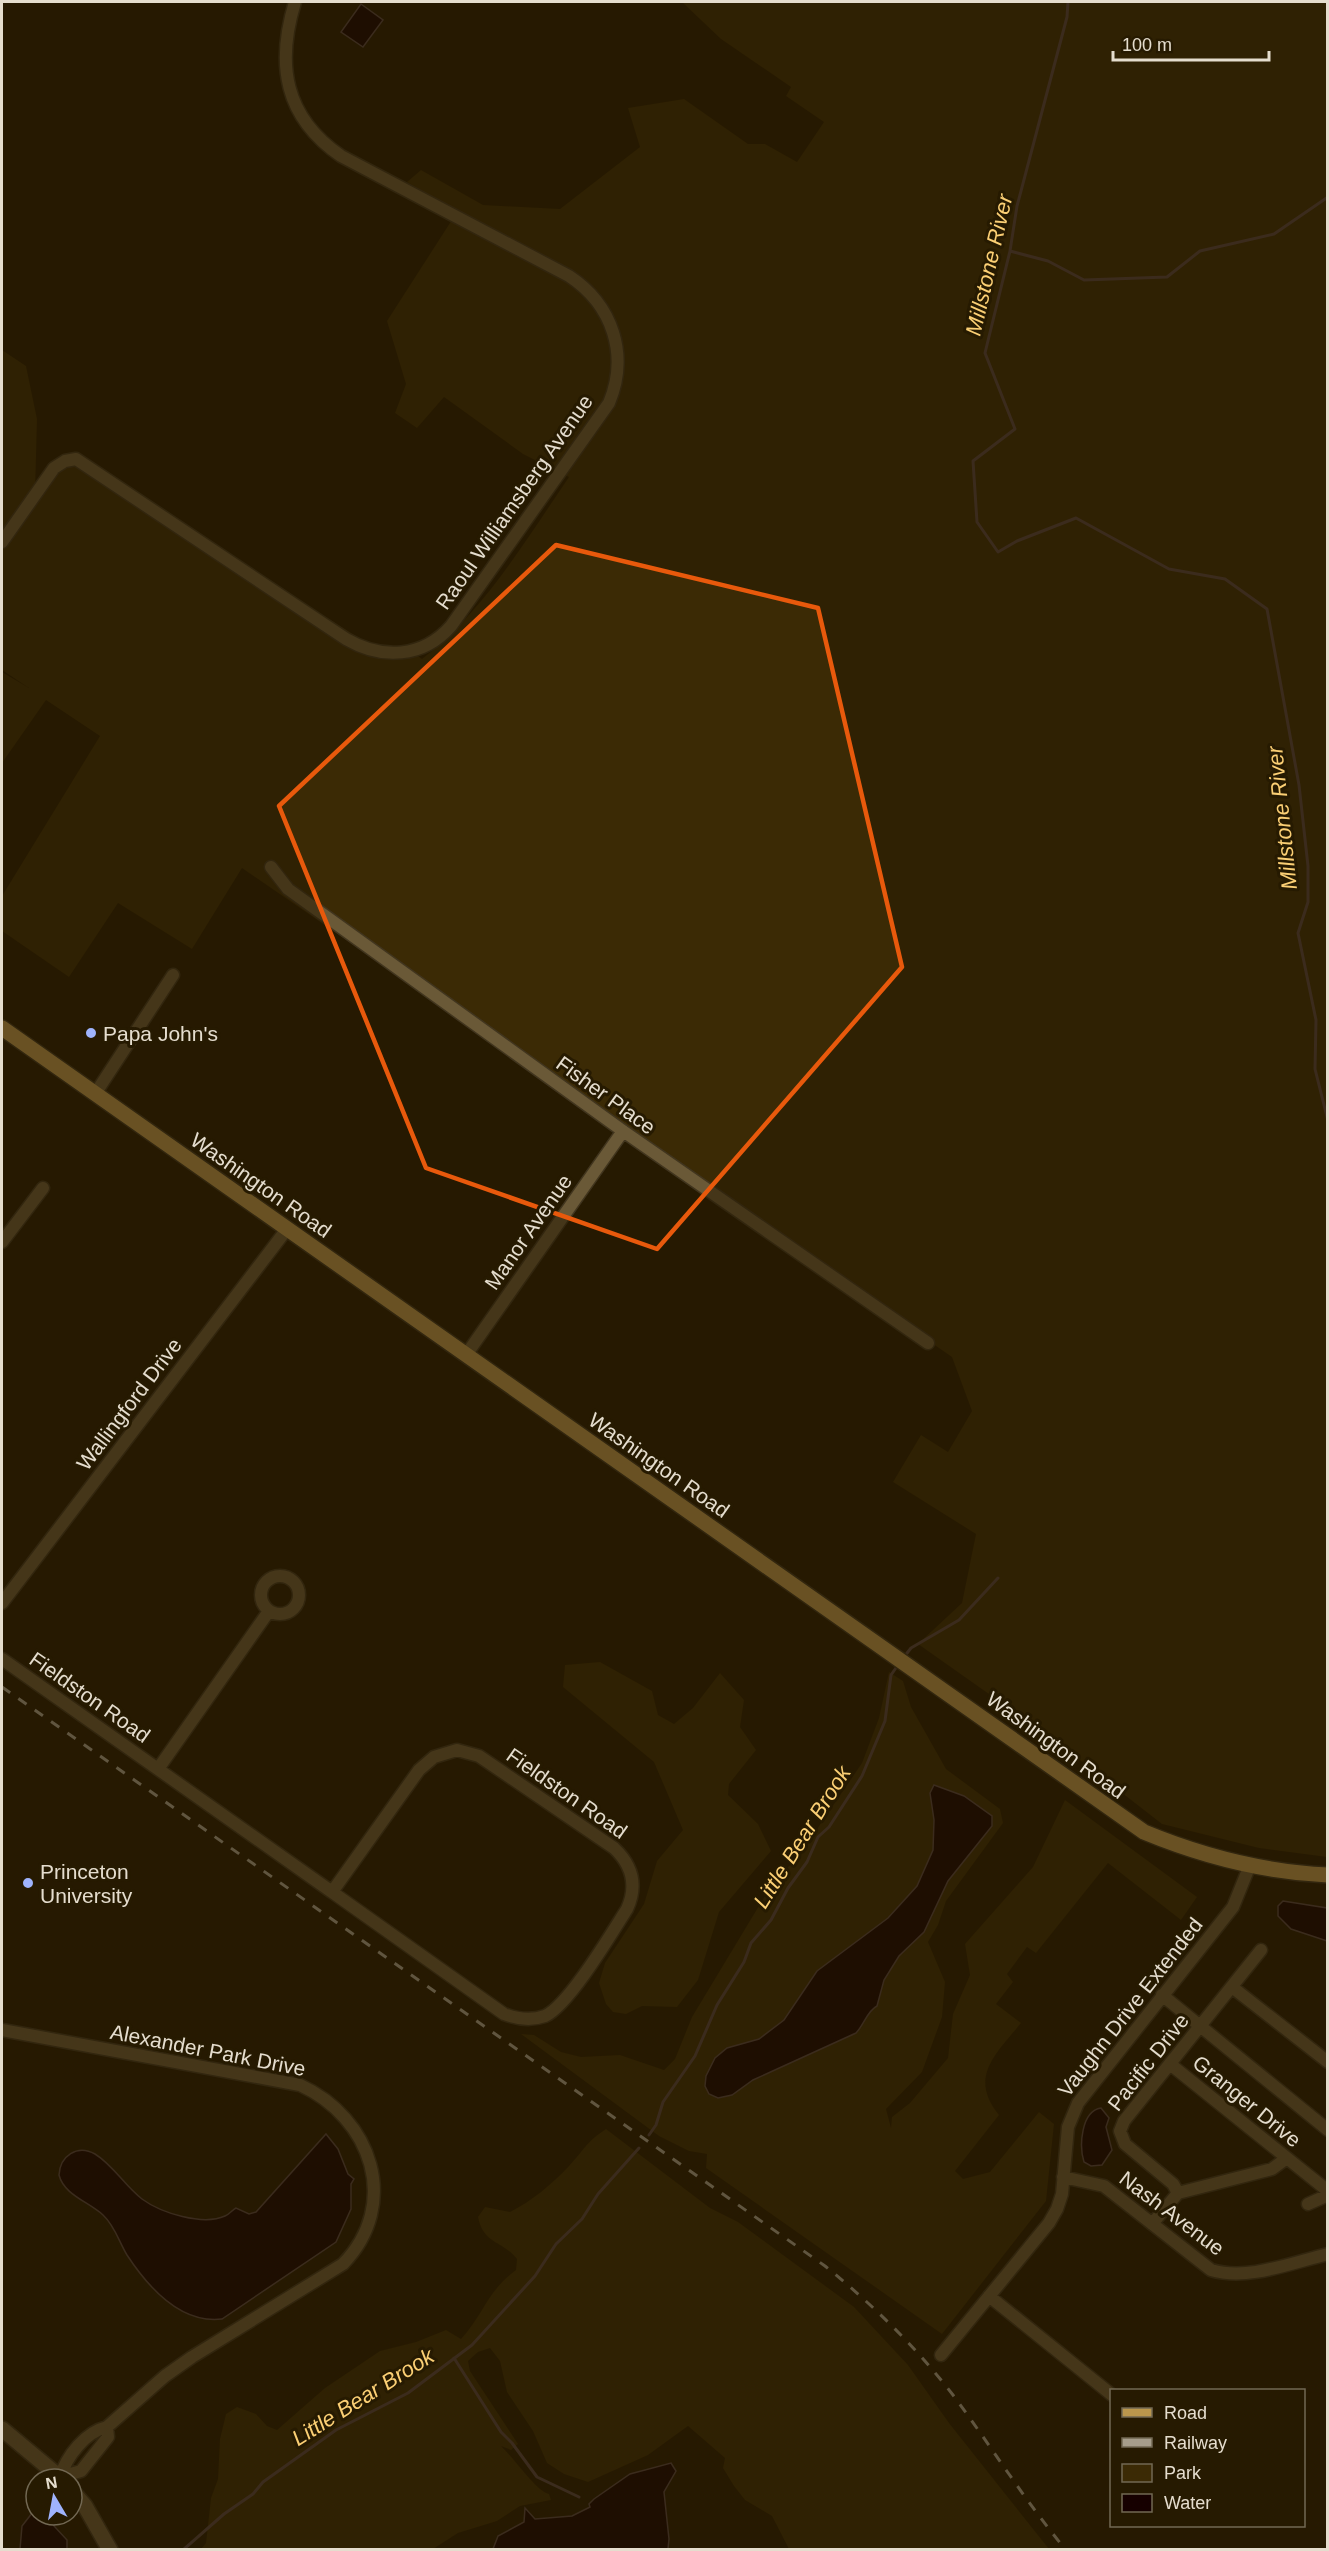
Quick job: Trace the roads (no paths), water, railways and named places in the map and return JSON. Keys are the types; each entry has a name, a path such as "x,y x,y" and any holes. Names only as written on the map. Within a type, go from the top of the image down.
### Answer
{"main road":[{"name":"Washington Road","path":"2,1028 1144,1832 1182,1848 1250,1865 1325,1875"}],"street":[{"name":"Raoul Williamsberg Avenue","path":"2,542 52,471 68,459 80,462 346,639 371,651 394,654 422,648 441,637 452,626 609,403 618,370 615,338 602,306 584,287 569,276 367,171 333,150 310,129 295,104 285,68 286,35 295,2"},
{"name":"Fisher Place","path":"271,867 288,889 622,1131 928,1343"},
{"path":"95,1094 173,975"},
{"name":"Manor Avenue","path":"465,1355 622,1131"},
{"path":"2,1242 43,1188"},
{"name":"Wallingford Drive","path":"2,1603 287,1229"},
{"path":"158,1769 269,1611"},
{"name":"Fieldston Road","path":"2,1659 332,1892 504,2013 525,2019 544,2016 563,2002 627,1909 633,1888 629,1865 614,1848 479,1756 457,1750 434,1757 419,1770 332,1892"},
{"name":"Vaughn Drive Extended","path":"941,2355 1058,2209 1068,2127 1078,2103 1161,1995 1233,1907 1250,1865"},
{"name":"Pacific Drive","path":"1178,2193 1173,2184 1120,2138 1124,2121 1261,1950"},
{"path":"1232,1987 1328,2062"},
{"path":"1161,1995 1328,2130"},
{"name":"Alexander Park Drive","path":"2,2030 300,2085 323,2098 347,2119 356,2132 370,2165 375,2197 362,2241 343,2264 165,2376 107,2427 96,2429 67,2458 64,2467"},
{"name":"Granger Drive","path":"1170,2064 1328,2193"},
{"path":"1152,2224 1178,2193 1272,2169 1287,2158"},
{"name":"Nash Avenue","path":"1063,2178 1104,2186 1210,2270 1226,2275 1243,2274 1328,2254"},
{"path":"1308,2204 1328,2193"},
{"path":"989,2296 1110,2393"},
{"name":"Alexander Park Drive","path":"84,2467 108,2438 107,2427"},
{"path":"2,2429 48,2467"},
{"path":"84,2505 110,2550"}],"water":[{"path":"361,4 383,20 363,47 341,32"},
{"path":"934,1785 964,1796 992,1816 992,1826 948,1881 924,1932 899,1956 884,1980 877,2006 856,2033 753,2080 732,2095 718,2098 709,2094 705,2086 706,2076 715,2058 727,2048 759,2039 784,2020 817,1971 888,1918 917,1886 933,1850 934,1820 930,1793"},
{"path":"1283,1901 1327,1908 1327,1941 1291,1929 1278,1916 1278,1906"},
{"path":"1101,2108 1109,2118 1106,2127 1112,2150 1102,2165 1091,2166 1084,2162 1082,2155 1083,2130 1089,2115"},
{"path":"326,2134 338,2149 348,2174 354,2179 351,2184 351,2209 336,2242 222,2319 193,2316 179,2309 155,2291 127,2255 107,2219 71,2193 59,2175 66,2157 76,2151 88,2151 108,2164 142,2199 160,2209 205,2220 225,2216 236,2208 249,2214 256,2212"},
{"path":"671,2463 676,2471 664,2492 668,2549 493,2549 498,2536 524,2522 525,2508 535,2519 572,2516 590,2507 589,2504 594,2499 630,2474"},
{"path":"24,2523 24,2527 55,2527 67,2540 67,2549 20,2549"}],"waterway":[{"name":"Millstone River","path":"1068,2 1067,17 1017,206 1010,251 985,353 1015,429 973,461 977,522 998,552 1017,541 1076,518 1169,569 1225,579 1267,609 1299,785 1308,866 1308,902 1298,933 1316,1020 1315,1069 1328,1121"},
{"path":"1010,251 1048,261 1084,280 1167,277 1200,251 1274,234 1328,197"},
{"name":"Little Bear Brook","path":"904,1657 911,1648 959,1620 998,1578"},
{"name":"Little Bear Brook","path":"649,2135 656,2125 663,2102 695,2056 717,2005 744,1962 751,1943 771,1920 788,1888 807,1862 818,1837 829,1827 862,1776 885,1721 891,1675 898,1665"},
{"name":"Little Bear Brook","path":"183,2550 224,2514 253,2494 263,2482 336,2430 408,2393 472,2345 535,2276 556,2244 582,2219 598,2194 639,2148"},
{"path":"454,2358 501,2432 537,2477 579,2497"}],"railway":[{"path":"2,1687 825,2266 892,2326 939,2377 1066,2550"}],"place":[{"name":"Papa John's","path":"91,1033"},
{"name":"Princeton University","path":"28,1883"}]}
